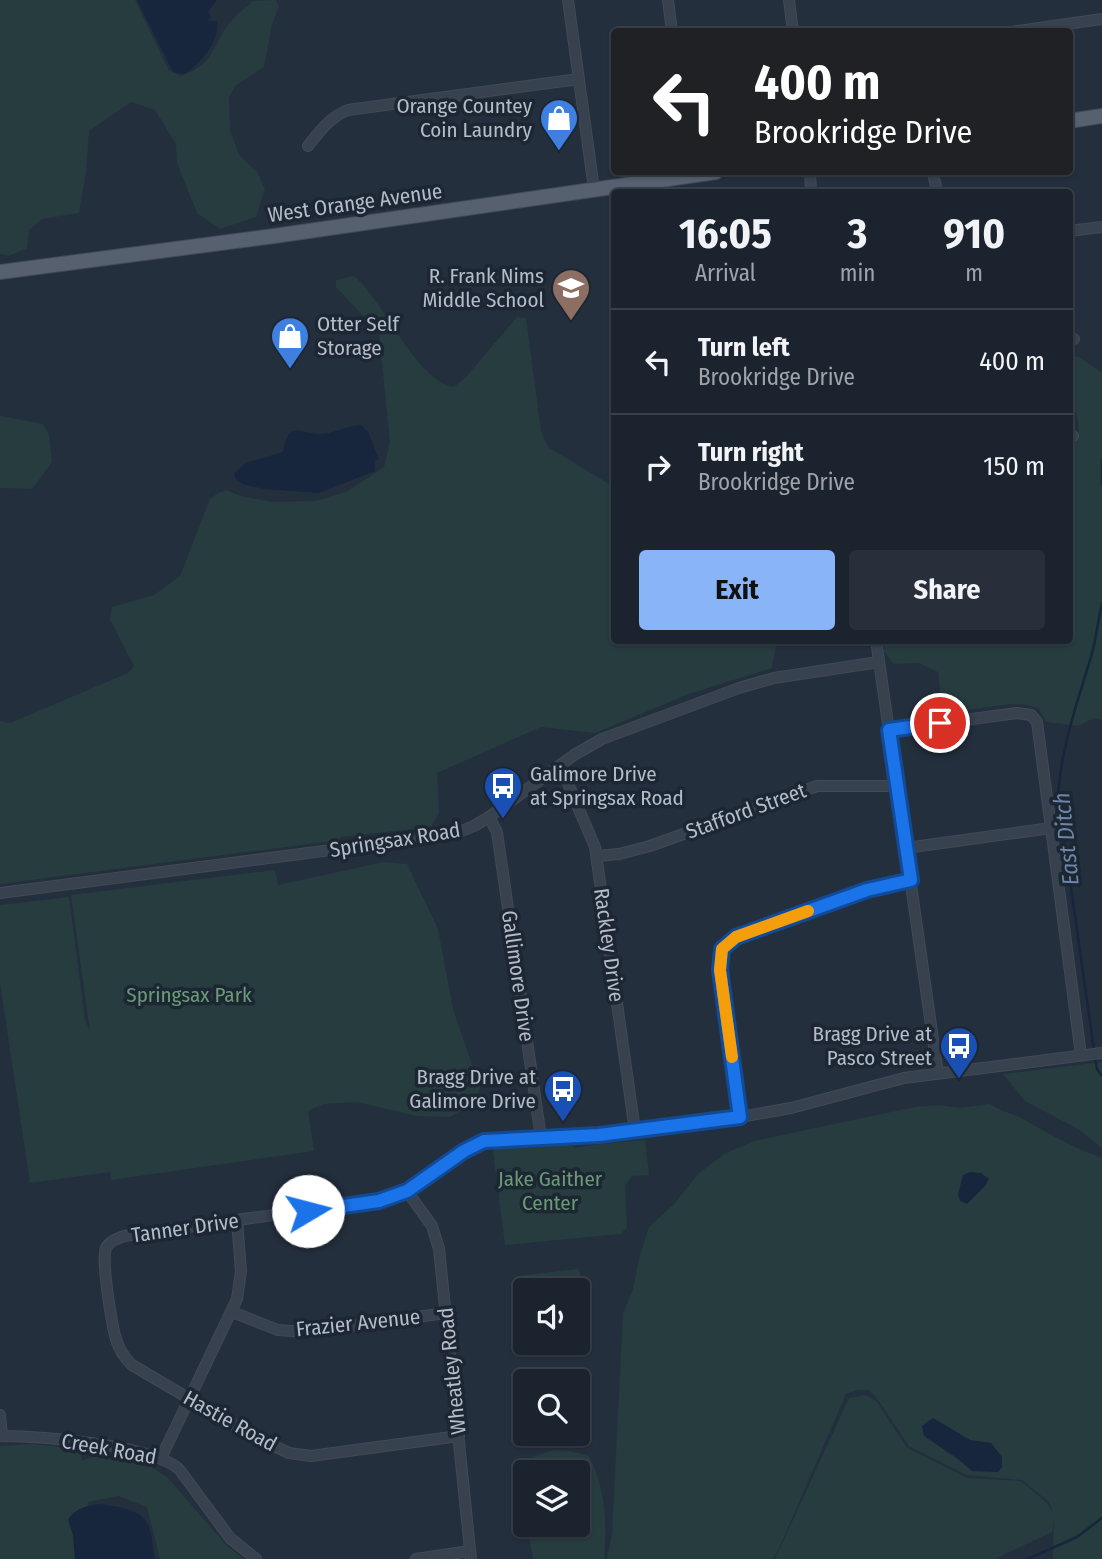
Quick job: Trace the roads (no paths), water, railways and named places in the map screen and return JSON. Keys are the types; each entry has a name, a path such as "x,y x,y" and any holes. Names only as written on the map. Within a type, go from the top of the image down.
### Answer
{"main road":[{"path":"1073,120 1102,116"},
{"name":"West Orange Avenue","path":"0,272 296,233 680,175"}],"street":[{"path":"568,0 594,190"},
{"path":"668,0 672,28"},
{"path":"789,0 792,28"},
{"path":"1040,28 1102,19"},
{"path":"308,146 324,125 345,111 579,79"},
{"path":"1073,231 1102,227"},
{"path":"877,644 938,1074"},
{"name":"Springsax Road","path":"0,893 429,839 466,831 602,739 739,688 799,673 879,662"},
{"path":"889,730 1017,713 1031,715 1037,722 1085,1055"},
{"name":"Rackley Drive","path":"560,765 597,856 635,1130"},
{"name":"Stafford Street","path":"597,856 620,854 650,846 817,786 897,786"},
{"name":"Gallimore Drive","path":"489,817 497,832 541,1138"},
{"path":"906,848 1051,828"},
{"path":"740,1117 720,970 720,956 725,944 736,937 867,890 911,880"},
{"name":"Tanner Drive","path":"107,1246 113,1240 124,1236 379,1201 407,1191 464,1151 484,1141 599,1135 740,1117 791,1108 884,1083 1102,1053"},
{"name":"Wheatley Road","path":"407,1191 437,1237 471,1555"},
{"path":"161,1458 237,1299 241,1271 237,1220"},
{"name":"Hastie Road","path":"107,1246 104,1261 116,1341 123,1356 132,1365 189,1400 281,1450 303,1455 326,1455 458,1436"},
{"name":"Frazier Avenue","path":"232,1312 278,1330 307,1332 446,1313"},
{"path":"0,1415 1,1436"},
{"name":"Creek Road","path":"1,1436 56,1439 170,1461 179,1469 230,1538 256,1559"},
{"path":"416,1559 471,1555"}],"water":[{"path":"137,0 217,0 208,12 211,17 208,21 217,21 217,28 208,52 184,74 173,72"},
{"path":"361,425 368,432 379,459 375,461 375,471 319,493 265,489 245,485 236,480 234,474 245,463 283,452 289,434 294,431 320,434"},
{"path":"970,1172 981,1173 989,1179 967,1204 960,1201 958,1194 963,1175"},
{"path":"933,1418 970,1440 991,1443 1002,1457 1002,1467 998,1472 972,1471 924,1436 922,1426"},
{"path":"99,1504 124,1508 142,1517 150,1529 155,1559 75,1559 73,1535 68,1520 77,1510"}],"waterway":[{"name":"East Ditch","path":"1102,460 1102,485"},
{"name":"East Ditch","path":"1094,1050 1058,796 1066,743 1093,651 1102,603"},
{"name":"East Ditch","path":"1095,1057 1097,1069 1102,1076"},
{"name":"East Ditch","path":"1028,1559 1077,1537 1102,1518"}],"place":[{"name":"Orange Countey Coin Laundry","path":"559,152"},
{"name":"R. Frank Nims Middle School","path":"571,322"},
{"name":"Otter Self Storage","path":"290,370"},
{"name":"Galimore Drive at Springsax Road","path":"503,820"},
{"name":"Bragg Drive at Pasco Street","path":"959,1080"},
{"name":"Bragg Drive at Galimore Drive","path":"563,1123"}],"park label":[{"name":"Springsax Park","path":"189,995"},
{"name":"Jake Gaither Center","path":"550,1191"}]}
